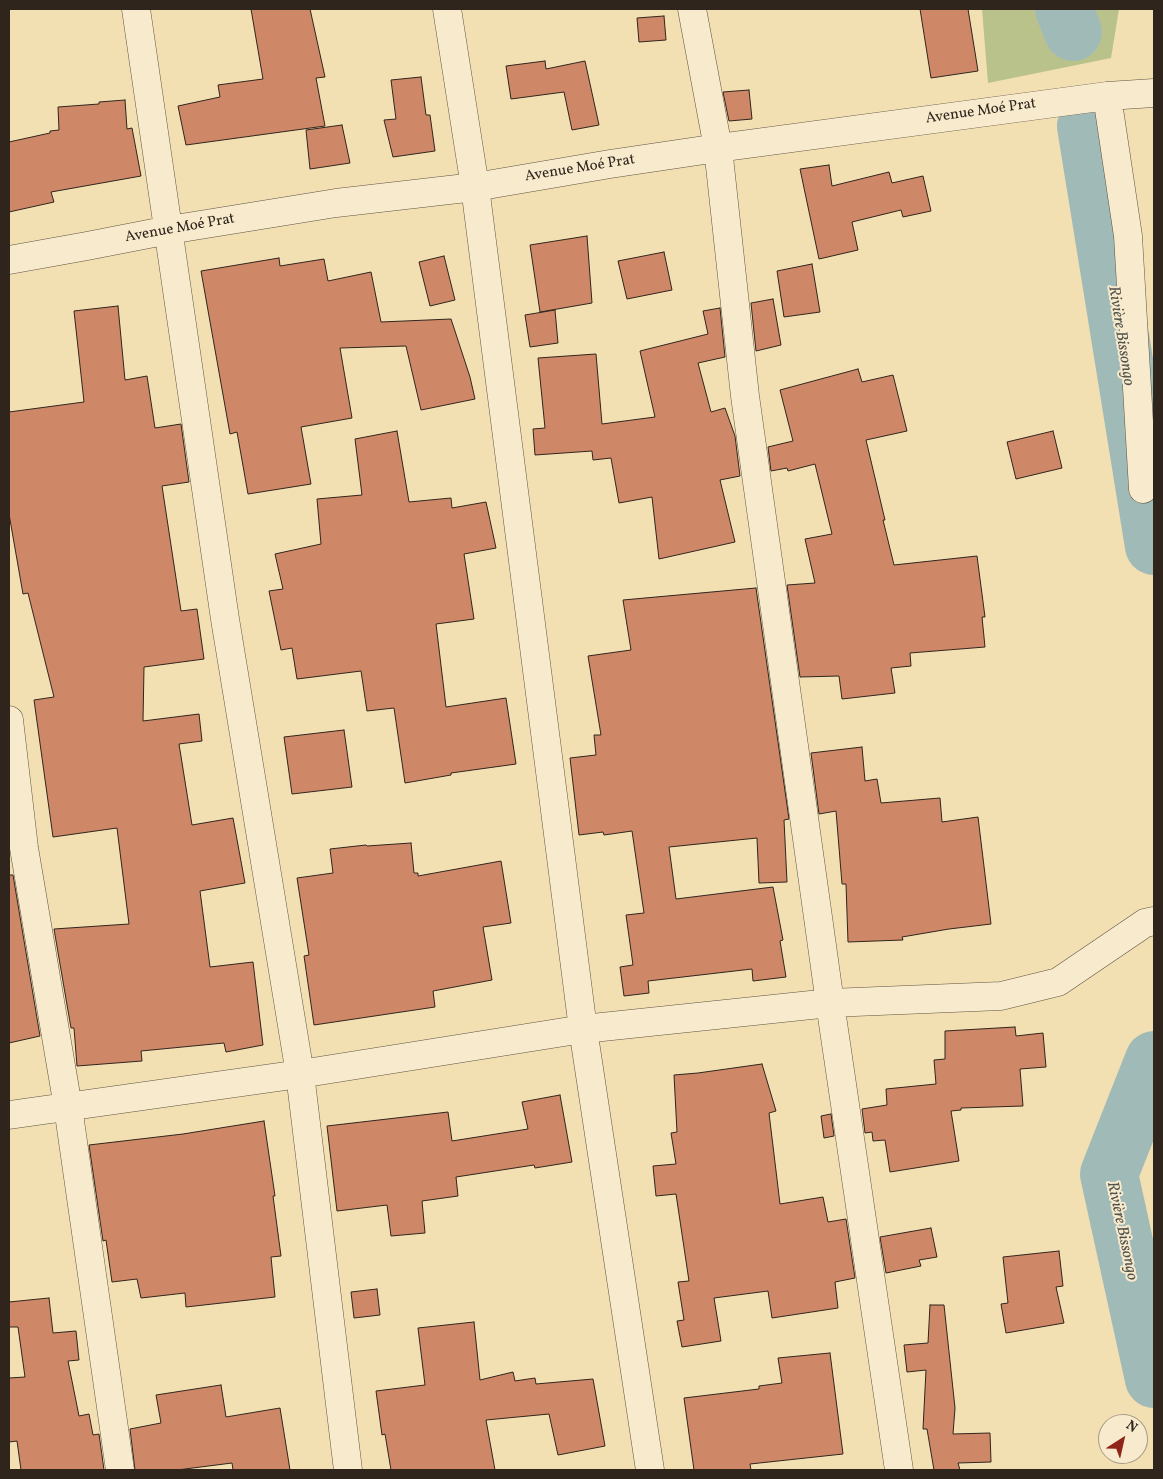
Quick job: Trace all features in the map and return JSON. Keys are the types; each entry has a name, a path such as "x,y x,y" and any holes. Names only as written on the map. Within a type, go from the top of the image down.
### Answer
{"street":[{"path":"136,9 226,619 300,1074 348,1470"},
{"path":"447,9 476,187 583,1029 650,1470"},
{"path":"692,9 718,148 744,396 830,1003 899,1470"},
{"name":"Avenue Moé Prat","path":"9,260 169,230 336,203 476,187 718,148 1108,96 1154,93"},
{"path":"1108,96 1128,236 1144,489"},
{"path":"9,720 24,848 68,1107 120,1470"},
{"path":"9,1114 300,1074 583,1029 830,1003 1001,996 1058,982 1145,923 1154,921"}],"green space":[{"path":"982,9 1119,9 1111,58 988,83"}],"building":[{"path":"251,9 310,9 325,77 316,78 325,126 186,145 178,106 220,97 218,85 263,79"},
{"path":"920,9 968,9 978,71 931,78"},
{"path":"664,16 666,40 639,42 637,18"},
{"path":"545,61 546,69 585,61 599,125 572,130 564,92 511,99 506,66"},
{"path":"421,77 426,115 430,115 435,151 393,157 384,120 396,119 391,80"},
{"path":"749,90 752,119 729,121 723,92"},
{"path":"125,100 127,129 132,128 141,176 51,192 54,202 9,212 9,142 59,130 58,107"},
{"path":"342,125 350,163 310,169 306,130"},
{"path":"829,165 832,186 889,172 892,183 923,176 931,211 903,217 901,210 852,222 858,250 819,259 800,169"},
{"path":"587,236 592,303 540,312 530,245"},
{"path":"664,252 672,290 627,299 618,261"},
{"path":"444,256 455,300 430,306 419,262"},
{"path":"279,258 280,266 324,259 328,281 371,272 381,322 451,319 470,377 475,399 421,410 406,346 340,348 352,418 301,427 311,484 248,494 237,432 230,434 201,271"},
{"path":"812,264 820,312 784,317 777,271"},
{"path":"773,299 781,345 756,351 751,303"},
{"path":"118,306 125,380 147,376 155,428 181,424 189,482 162,486 181,611 197,609 204,659 144,667 143,721 199,714 202,741 179,744 192,825 233,818 245,883 200,891 210,967 253,962 263,1045 226,1052 224,1043 141,1051 142,1061 77,1066 74,1028 71,1028 54,929 129,924 117,828 53,837 34,700 54,697 28,593 23,594 9,514 9,412 84,402 74,311"},
{"path":"720,308 725,357 698,363 711,412 725,408 735,436 740,476 720,480 735,542 659,559 652,497 619,503 611,458 593,460 592,451 535,455 533,429 545,428 538,358 596,354 602,424 655,417 640,351 708,334 703,311"},
{"path":"555,310 558,343 530,347 525,315"},
{"path":"858,369 862,382 893,375 907,431 866,440 894,565 977,556 985,617 982,617 985,647 910,653 911,666 891,668 895,693 842,699 839,676 800,677 787,585 815,583 805,539 832,534 815,464 788,471 787,468 771,471 768,447 793,441 780,390"},
{"path":"397,431 409,502 451,498 452,508 486,502 496,548 464,554 474,619 436,624 446,707 506,698 516,764 451,773 451,775 405,783 394,708 367,711 361,671 297,679 292,648 281,650 269,591 283,589 275,554 321,544 317,499 362,495 355,439"},
{"path":"1053,431 1062,468 1016,479 1007,442"},
{"path":"756,588 789,819 784,820 787,882 759,883 757,838 669,847 676,899 773,887 783,940 780,941 786,977 753,981 752,969 648,981 649,993 624,996 620,967 633,965 626,915 644,913 632,831 604,835 603,832 579,835 570,758 596,755 594,735 601,735 588,656 631,650 623,600"},
{"path":"344,730 352,787 292,794 284,737"},
{"path":"862,747 865,781 877,779 881,803 940,798 942,822 978,817 991,924 902,937 903,940 848,942 846,884 842,884 836,811 819,814 811,753"},
{"path":"411,843 414,873 418,873 418,876 501,861 511,923 483,927 492,980 433,991 435,1007 314,1025 304,956 309,955 297,878 333,873 330,849"},
{"path":"9,875 13,875 40,1036 9,1043"},
{"path":"1015,1027 1016,1036 1043,1033 1046,1067 1020,1069 1023,1106 961,1108 961,1110 951,1111 959,1161 890,1172 885,1140 873,1141 872,1132 865,1133 862,1109 887,1105 886,1089 936,1084 934,1060 945,1059 945,1031"},
{"path":"762,1064 776,1111 769,1113 780,1204 823,1197 828,1222 846,1219 855,1278 835,1282 838,1308 772,1318 768,1291 714,1298 721,1341 682,1347 677,1321 684,1320 678,1282 689,1281 676,1194 656,1196 653,1166 676,1164 671,1133 677,1132 674,1075"},
{"path":"560,1095 572,1162 535,1168 534,1165 456,1177 458,1196 422,1201 425,1233 391,1236 387,1205 337,1211 327,1126 448,1112 452,1141 528,1129 522,1102"},
{"path":"831,1114 834,1136 824,1138 821,1116"},
{"path":"264,1121 275,1196 273,1196 281,1256 271,1257 275,1297 186,1307 185,1293 141,1298 137,1279 112,1282 106,1240 103,1241 89,1145 183,1134"},
{"path":"931,1228 937,1257 919,1260 921,1266 886,1273 880,1237"},
{"path":"1059,1251 1063,1286 1056,1287 1064,1323 1006,1333 1001,1304 1008,1303 1003,1257"},
{"path":"377,1289 380,1315 354,1318 351,1292"},
{"path":"49,1298 53,1333 76,1331 79,1360 68,1361 79,1416 89,1414 93,1435 99,1434 104,1470 21,1470 17,1441 9,1442 9,1378 25,1377 18,1327 9,1327 9,1302"},
{"path":"930,1305 944,1305 955,1408 953,1434 990,1433 991,1462 958,1463 960,1470 934,1470 927,1429 923,1429 926,1370 907,1372 904,1345 928,1343"},
{"path":"474,1322 480,1380 513,1372 515,1381 535,1378 536,1384 593,1379 605,1446 558,1455 549,1414 486,1420 495,1470 391,1470 385,1434 382,1435 376,1391 425,1385 418,1328"},
{"path":"830,1353 843,1454 750,1464 751,1470 694,1470 684,1398 759,1389 759,1386 782,1383 778,1358"},
{"path":"221,1385 226,1417 280,1408 290,1470 233,1470 232,1463 177,1470 135,1470 130,1429 161,1423 156,1395"}],"waterway":[{"name":"Rivière Bissongo","path":"1064,9 1073,32"},
{"name":"Rivière Bissongo","path":"1086,126 1154,546"},
{"name":"Rivière Bissongo","path":"1154,1060 1109,1174 1154,1379"}]}
